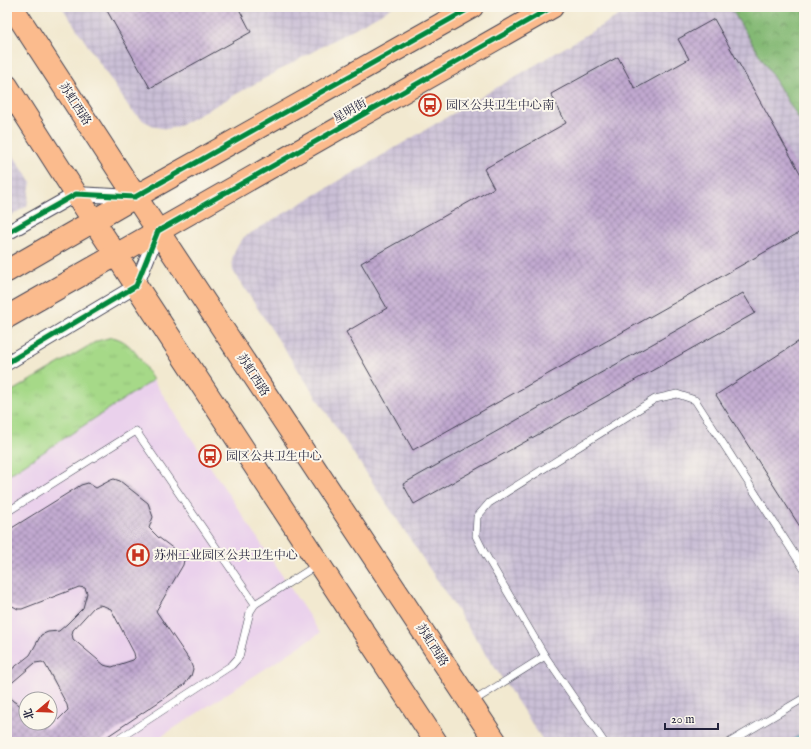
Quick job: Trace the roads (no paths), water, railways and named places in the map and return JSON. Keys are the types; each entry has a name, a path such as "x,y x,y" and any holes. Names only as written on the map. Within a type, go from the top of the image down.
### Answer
{"main road":[{"name":"苏虹西路","path":"12,7 135,197 496,742"},
{"path":"7,272 135,197 472,7"},
{"name":"星明街","path":"7,317 552,7"},
{"path":"7,86 93,221 436,742"}],"street":[{"path":"7,233 76,194 135,197"},
{"path":"7,363 136,286 158,231"}],"lane":[{"path":"604,742 545,656 476,536 477,517 489,503 655,399 677,394 695,400 804,569"},
{"path":"7,512 136,431 255,604"},
{"path":"114,742 232,665 239,657 250,612 255,604 319,564"},
{"path":"470,703 545,656"},
{"path":"730,742 804,698"}],"water":[{"path":"804,733 804,742 788,742"}],"place":[{"name":"园区公共卫生中心南","path":"430,105"},
{"name":"园区公共卫生中心","path":"210,456"},
{"name":"苏州工业园区公共卫生中心","path":"138,555"}]}
